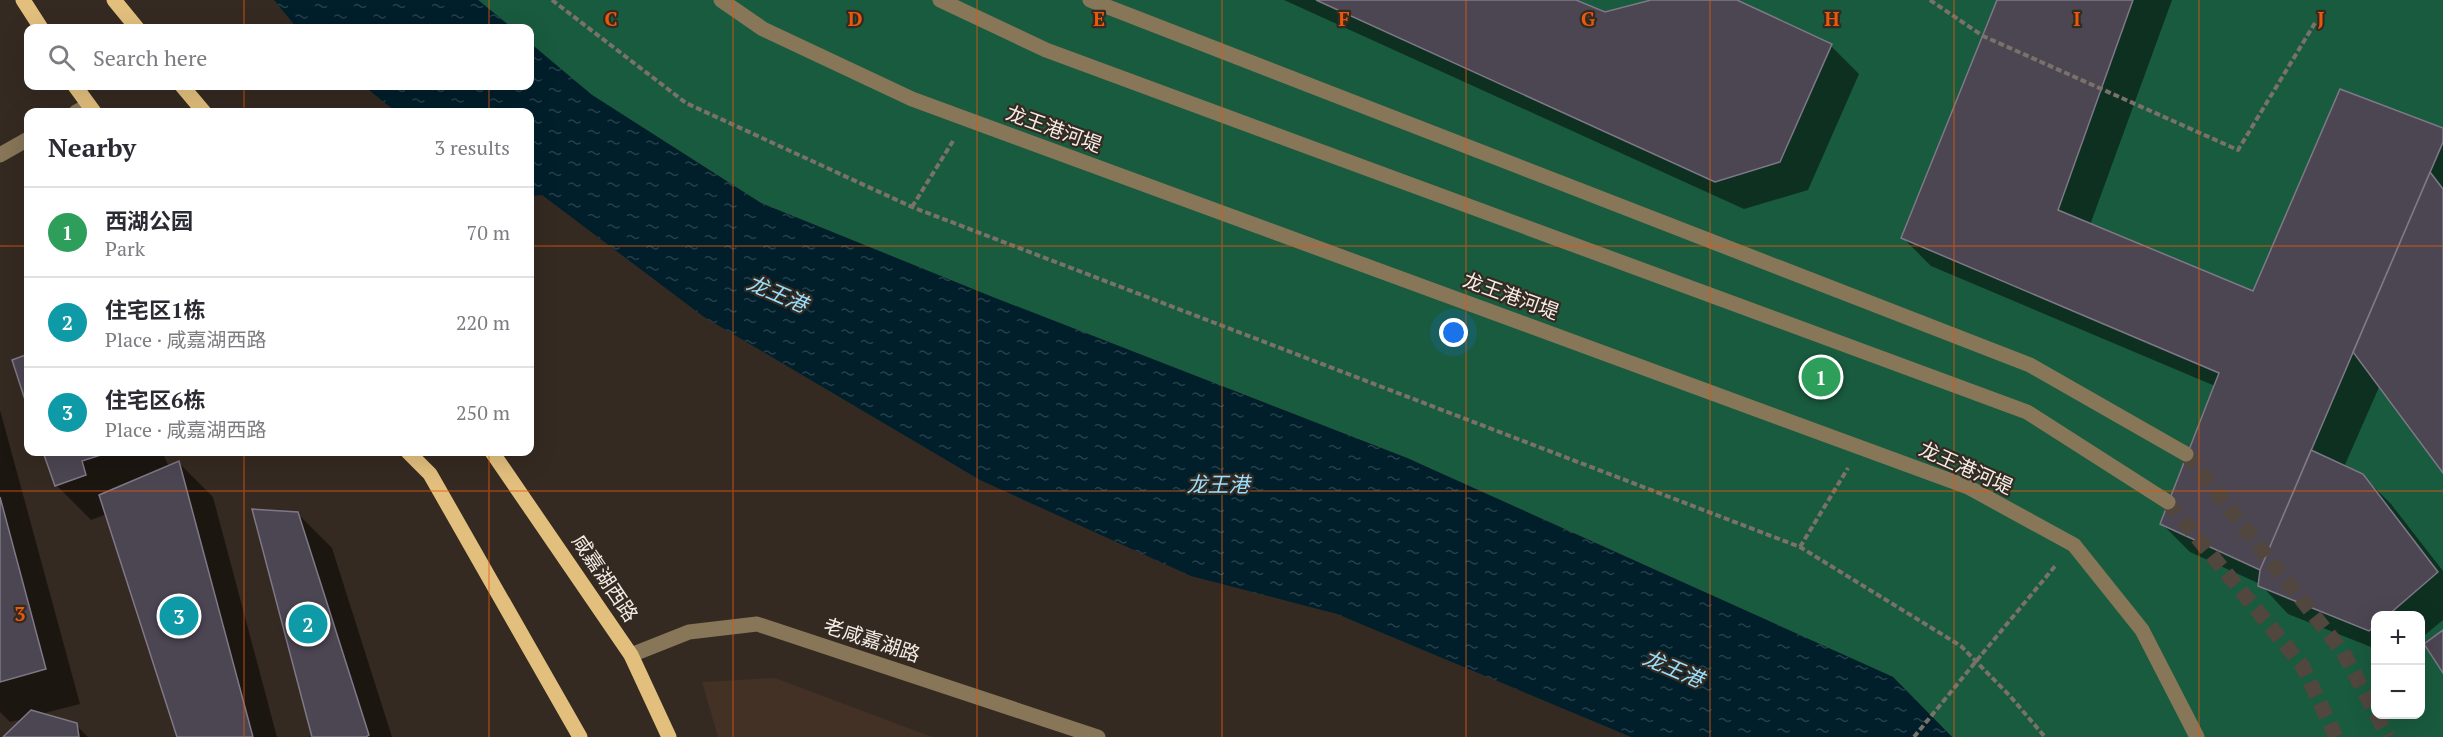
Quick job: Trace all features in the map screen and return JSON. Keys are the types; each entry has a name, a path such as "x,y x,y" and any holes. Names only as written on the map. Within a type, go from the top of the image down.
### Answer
{"main road":[{"path":"23,0 38,24"},
{"path":"114,0 134,24"},
{"path":"77,90 85,108"},
{"path":"185,90 201,108"},
{"path":"412,456 430,474 580,737"},
{"name":"咸嘉湖西路","path":"495,456 631,655 669,737"}],"street":[{"name":"龙王港河堤","path":"721,0 762,29 912,99 1968,487 2074,544 2142,630 2197,737"},
{"path":"940,0 1046,50 2027,412 2168,502"},
{"path":"1090,0 2030,365 2186,454"},
{"path":"0,155 24,141"},
{"name":"老咸嘉湖路","path":"631,655 689,632 757,624 1098,737"}],"path":[{"path":"552,0 686,103 912,207 1800,547 1961,646 2010,696 2045,737"},
{"path":"1930,0 1983,36 2238,150 2315,22"},
{"path":"912,207 967,119"},
{"path":"1800,547 1861,447"},
{"path":"1914,737 2074,544"}],"shaded area":[{"path":"775,678 932,737 718,737 702,682"}],"green space":[{"path":"478,0 2443,0 2443,737 1952,737 1893,677 1407,458 990,296 761,203 592,95 534,46 534,24 507,24"}],"water":[{"path":"274,0 478,0 507,24 294,24"},
{"name":"龙王港","path":"534,46 592,95 761,203 990,296 1407,458 1893,677 1952,737 1631,737 1337,614 1191,576 980,480 704,317 542,195 534,196 534,108 391,108 369,90 534,90"}],"building":[{"path":"1316,0 1576,0 1605,12 1651,0 1737,0 1832,44 1780,162 1715,182"},
{"path":"1997,0 2133,0 2058,210 2253,291 2340,89 2443,128 2443,142 2260,570 2160,524 2219,373 1901,238"},
{"path":"2430,172 2443,189 2443,473 2353,352"},
{"path":"24,356 24,397 12,360"},
{"path":"2311,450 2363,474 2438,572 2393,611 2371,611 2371,629 2369,631 2258,586 2260,570"},
{"path":"44,456 98,456 82,461 86,475 55,486"},
{"path":"179,461 253,737 177,737 99,495"},
{"path":"0,497 46,669 0,682"},
{"path":"252,509 298,512 369,735 366,737 312,737"},
{"path":"2443,630 2443,673 2425,646"},
{"path":"31,710 77,723 79,737 3,737"}],"tunnel":[{"path":"2186,454 2343,652 2371,705"},
{"path":"2168,502 2302,665 2336,737"},
{"path":"2379,719 2388,737"}],"place":[{"name":"西湖公园","path":"1821,377"},
{"name":"住宅区6栋","path":"179,616"},
{"name":"住宅区1栋","path":"308,624"}]}
